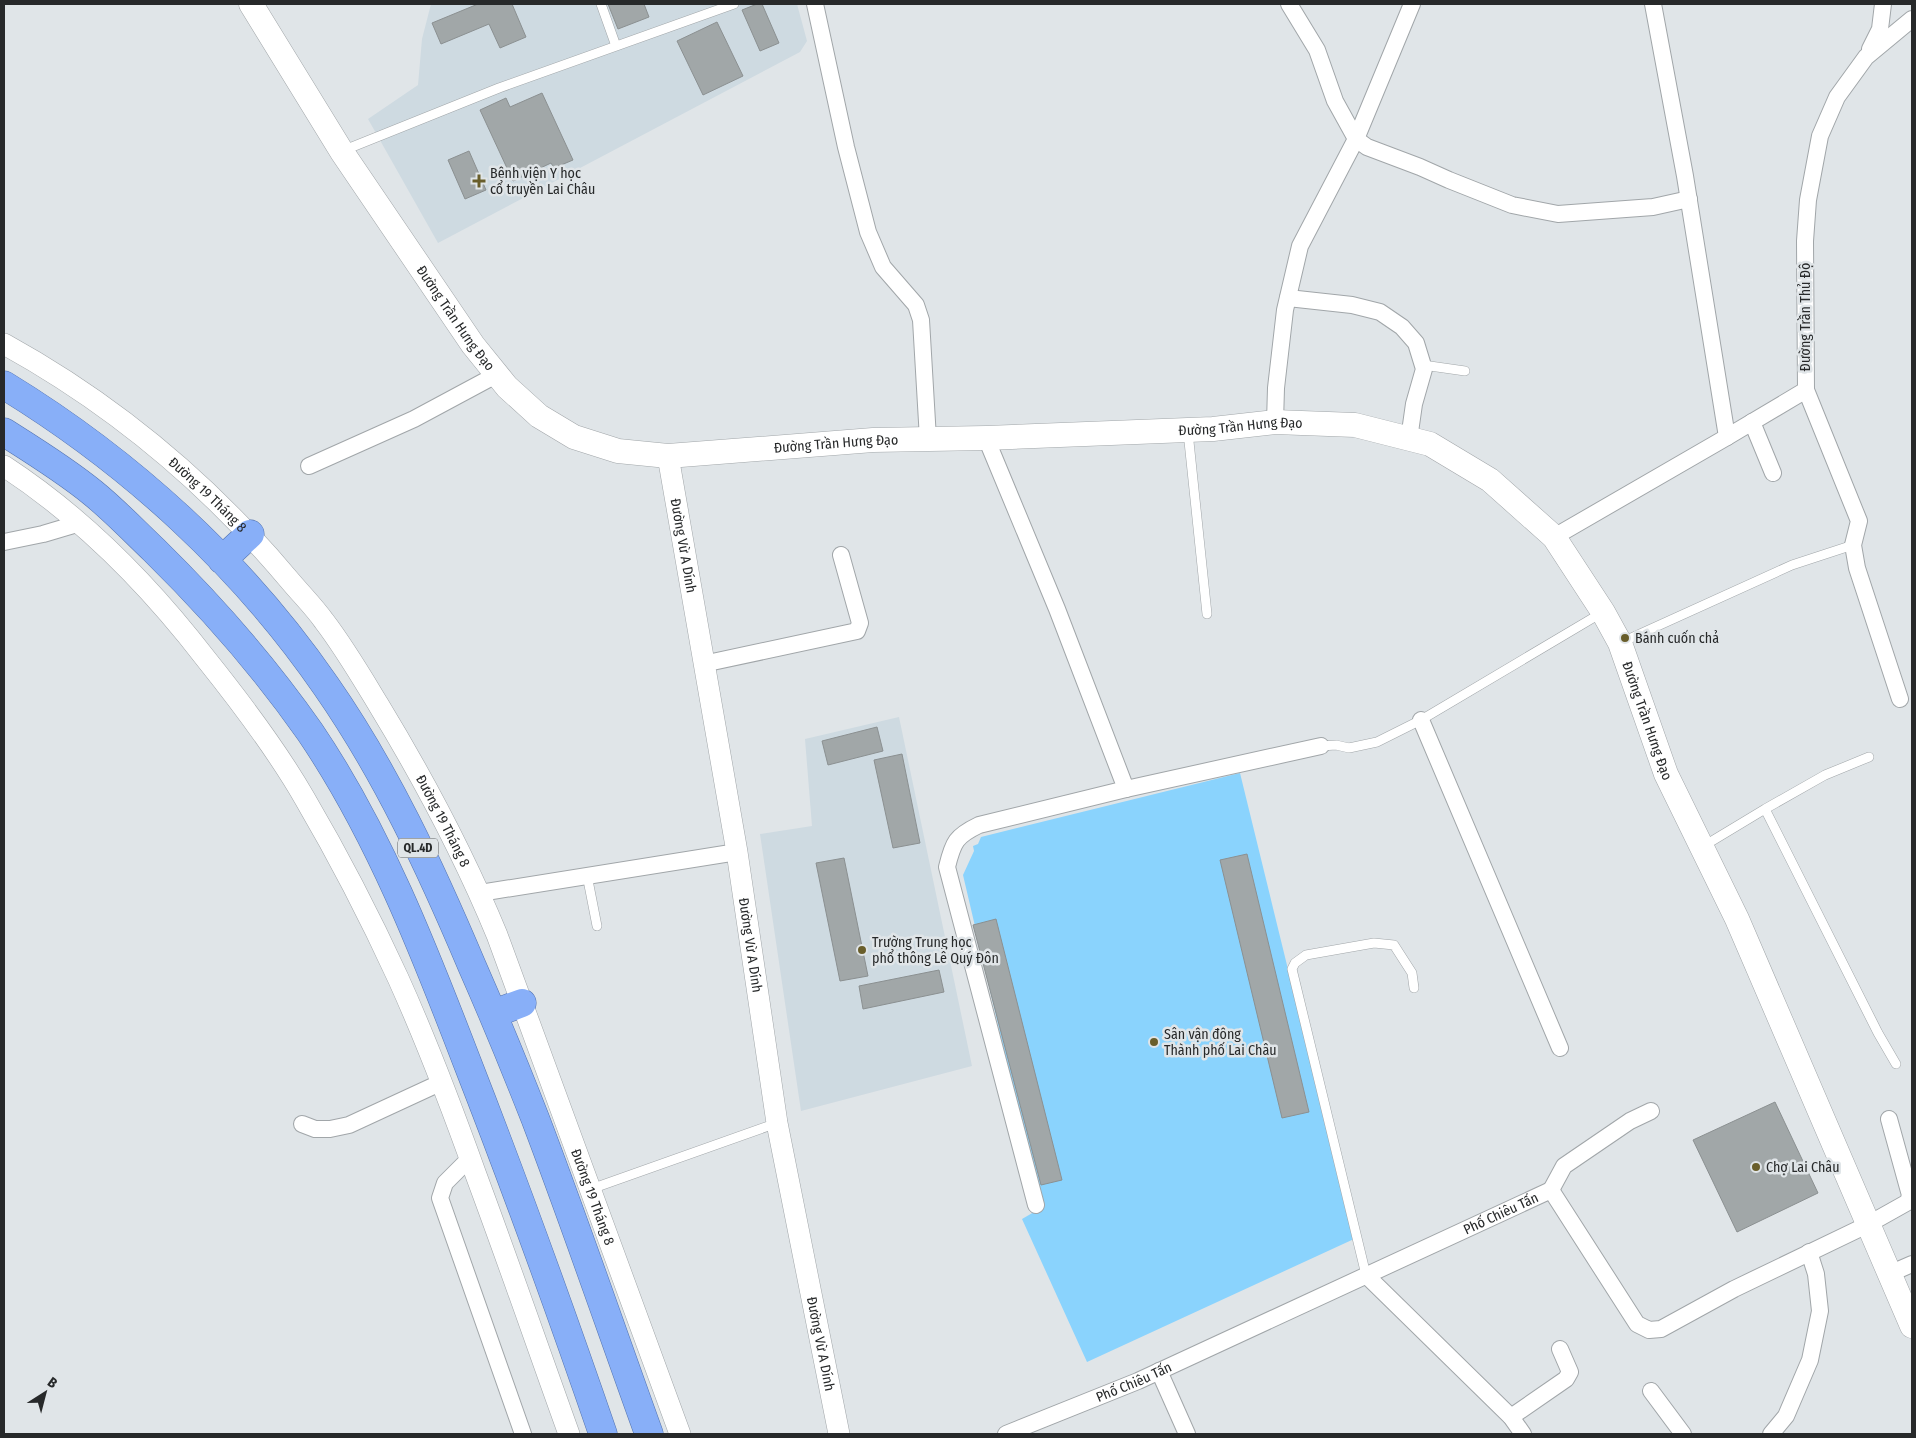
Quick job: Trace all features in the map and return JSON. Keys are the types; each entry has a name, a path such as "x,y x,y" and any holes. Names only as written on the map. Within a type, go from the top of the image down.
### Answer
{"highway":[{"name":"Đường 19 Tháng 8","path":"4,386 44,410 106,454 170,508 222,560 281,626 326,685 361,740 431,872 493,1014 535,1118 649,1434"},
{"name":"QL.4D","path":"4,432 45,458 93,493 176,571 262,666 311,734 356,808 392,879 428,961 504,1158 603,1434"},
{"path":"222,560 250,534"},
{"path":"493,1014 522,1003"}],"main road":[{"name":"Đường Trần Hưng Đạo","path":"251,4 342,152 462,329 496,375 539,416 574,437 618,451 668,456 873,440 986,438 1212,429 1275,422 1355,425 1430,444 1490,480 1554,538 1603,612 1620,644 1666,774 1737,919 1912,1326"}],"street":[{"path":"816,4 846,147 868,232 882,267 916,305 920,320 928,439"},
{"path":"1275,422 1276,388 1288,298 1300,246 1356,139 1412,4"},
{"path":"1653,4 1689,200 1727,437"},
{"path":"1866,57 1880,29 1882,4"},
{"path":"1296,7 1317,50 1335,101 1356,139 1367,147 1420,166 1512,205 1558,214 1653,207 1689,200"},
{"name":"Đường Trần Thủ Độ","path":"1554,538 1806,390 1805,240 1808,200 1820,136 1837,97 1866,57 1912,19"},
{"path":"1288,298 1352,305 1380,312 1402,326 1416,343 1424,369 1414,404 1409,439"},
{"name":"Đường 19 Tháng 8","path":"4,344 100,404 142,436 191,478 250,534 325,621 356,668 420,776 480,893 591,1188 680,1434"},
{"path":"309,466 414,419 496,375"},
{"path":"1806,390 1859,521 1853,544 1857,568 1900,699"},
{"path":"1752,422 1773,473"},
{"path":"986,438 1057,609 1126,789"},
{"name":"Đường Vừ A Dính","path":"668,456 737,852 777,1123 838,1434"},
{"path":"4,466 36,487 80,523 133,574 166,610 236,696 305,799 365,911 398,978 442,1082 569,1434"},
{"path":"4,542 43,534 80,523"},
{"path":"704,664 857,631 860,623 841,555"},
{"path":"1421,720 1560,1048"},
{"path":"1036,1205 947,867 951,848 962,833 979,825 1126,789 1321,746"},
{"path":"480,893 737,852"},
{"path":"302,1124 315,1129 330,1130 349,1125 442,1082"},
{"path":"1552,1190 1564,1166 1630,1121 1651,1110"},
{"name":"Phố Chiêu Tấn","path":"1006,1434 1159,1371 1552,1190 1637,1324 1649,1330 1661,1328 1809,1252 1868,1225 1908,1202 1910,1195 1889,1119"},
{"path":"470,1158 445,1182 440,1198 523,1434"},
{"path":"1770,1434 1786,1416 1810,1360 1820,1311 1816,1274 1809,1252"},
{"path":"1890,1274 1912,1264"},
{"path":"1366,1275 1511,1417 1523,1434"},
{"path":"1511,1417 1566,1380 1570,1372 1560,1349"},
{"path":"1159,1371 1187,1434"},
{"path":"1651,1391 1684,1434"}],"lane":[{"path":"601,4 616,46"},
{"path":"342,152 499,88 734,4"},
{"path":"1423,365 1465,371"},
{"path":"1188,429 1207,614"},
{"path":"1620,644 1792,565 1853,544"},
{"path":"1321,746 1336,745 1349,748 1377,742 1421,720 1603,612"},
{"path":"1702,847 1765,808 1825,775 1869,757"},
{"path":"1765,808 1878,1033 1896,1064"},
{"path":"587,875 597,926"},
{"path":"1366,1275 1292,969 1306,955 1374,944 1394,945 1412,973 1414,988"},
{"path":"591,1188 777,1123"}],"shaded area":[{"name":"Bệnh viện Y học cổ truyền Lai Châu","path":"431,4 797,4 807,41 800,52 438,243 368,119 418,85 422,39"},
{"name":"Trường Trung học phổ thông Lê Quý Đôn","path":"899,717 972,1066 801,1111 760,834 812,826 805,739"},
{"name":"Sân vận động Thành phố Lai Châu","path":"1240,773 1354,1239 1087,1362 1022,1219 1041,1208 963,875 974,851 973,846 978,844 981,837"}],"building":[{"path":"478,4 512,4 526,37 500,48 489,24 441,44 432,23"},
{"path":"608,4 644,4 649,17 618,29"},
{"path":"762,4 779,43 760,51 742,10"},
{"path":"717,22 743,76 703,95 677,41"},
{"path":"542,93 573,160 554,168 551,163 513,181 480,110 506,98 510,107"},
{"path":"469,151 486,190 465,199 448,160"},
{"path":"877,727 883,751 828,765 822,741"},
{"path":"902,754 920,843 893,848 874,760"},
{"path":"1247,854 1309,1112 1282,1118 1220,860"},
{"path":"844,858 868,976 840,981 816,863"},
{"path":"996,919 1062,1180 1041,1185 973,925"},
{"path":"939,970 944,992 863,1009 859,986"},
{"name":"Chợ Lai Châu","path":"1775,1102 1818,1193 1737,1232 1693,1140"}],"place":[{"name":"Bệnh viện Y học cổ truyền Lai Châu","path":"479,181"},
{"name":"Bánh cuốn chả","path":"1625,638"},
{"name":"Trường Trung học phổ thông Lê Quý Đôn","path":"862,950"},
{"name":"Sân vận động Thành phố Lai Châu","path":"1154,1042"},
{"name":"Chợ Lai Châu","path":"1756,1167"}]}
